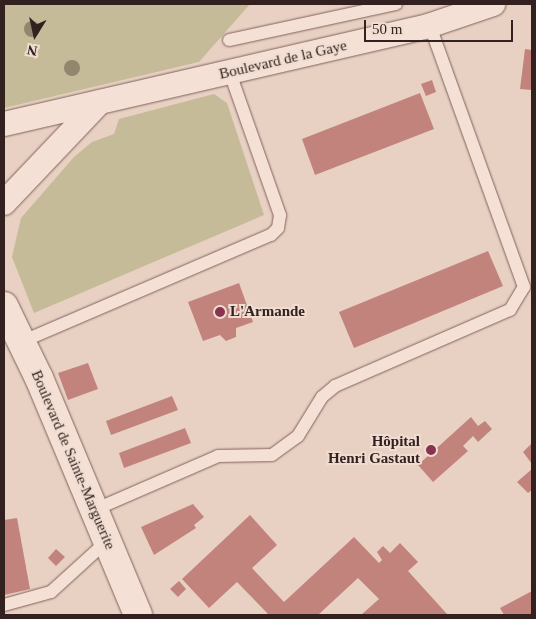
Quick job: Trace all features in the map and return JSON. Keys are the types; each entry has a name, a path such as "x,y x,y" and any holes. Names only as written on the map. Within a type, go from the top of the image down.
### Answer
{"street":[{"name":"Boulevard de la Gaye","path":"4,124 430,26 489,4"},
{"path":"4,203 100,102"},
{"name":"Boulevard de Sainte-Marguerite","path":"4,306 138,615"}],"lane":[{"path":"229,40 396,4"},
{"path":"94,510 218,456 272,455 298,436 322,397 336,386 510,310 524,287 430,26"},
{"path":"21,342 271,235 278,228 280,215 230,73"},
{"path":"4,605 51,592 107,541"}],"shaded area":[{"path":"4,4 250,4 199,62 4,108"},
{"path":"214,94 227,103 264,215 34,313 12,257 21,218 74,157 92,142 114,134 119,119"}],"building":[{"path":"525,49 532,50 532,90 520,89"},
{"path":"432,80 436,92 426,96 421,84"},
{"path":"420,93 434,129 315,175 302,139"},
{"path":"488,251 503,286 354,348 339,312"},
{"name":"L'Armande","path":"239,283 253,322 236,328 236,337 226,341 220,335 203,341 188,302"},
{"path":"88,363 98,389 68,400 58,373"},
{"path":"172,396 178,410 111,435 106,421"},
{"path":"471,417 478,426 485,421 492,429 478,442 473,436 463,446 468,451 433,482 418,465"},
{"path":"185,428 191,443 124,468 119,453"},
{"path":"532,443 532,464 523,452"},
{"path":"532,469 532,490 528,493 517,482"},
{"path":"193,504 204,517 194,525 196,528 154,555 141,527"},
{"path":"250,515 277,545 252,568 284,602 354,537 379,563 382,560 377,552 383,546 390,553 400,543 418,562 408,571 447,614 361,615 379,599 358,578 318,615 269,615 237,582 209,608 182,579"},
{"path":"17,518 30,589 4,595 4,520"},
{"path":"56,549 65,557 56,566 48,558"},
{"path":"179,581 186,589 178,597 170,589"},
{"path":"532,591 532,615 504,615 500,608"}],"place":[{"name":"L'Armande","path":"220,312"},
{"name":"Hôpital Henri Gastaut","path":"431,450"}]}
